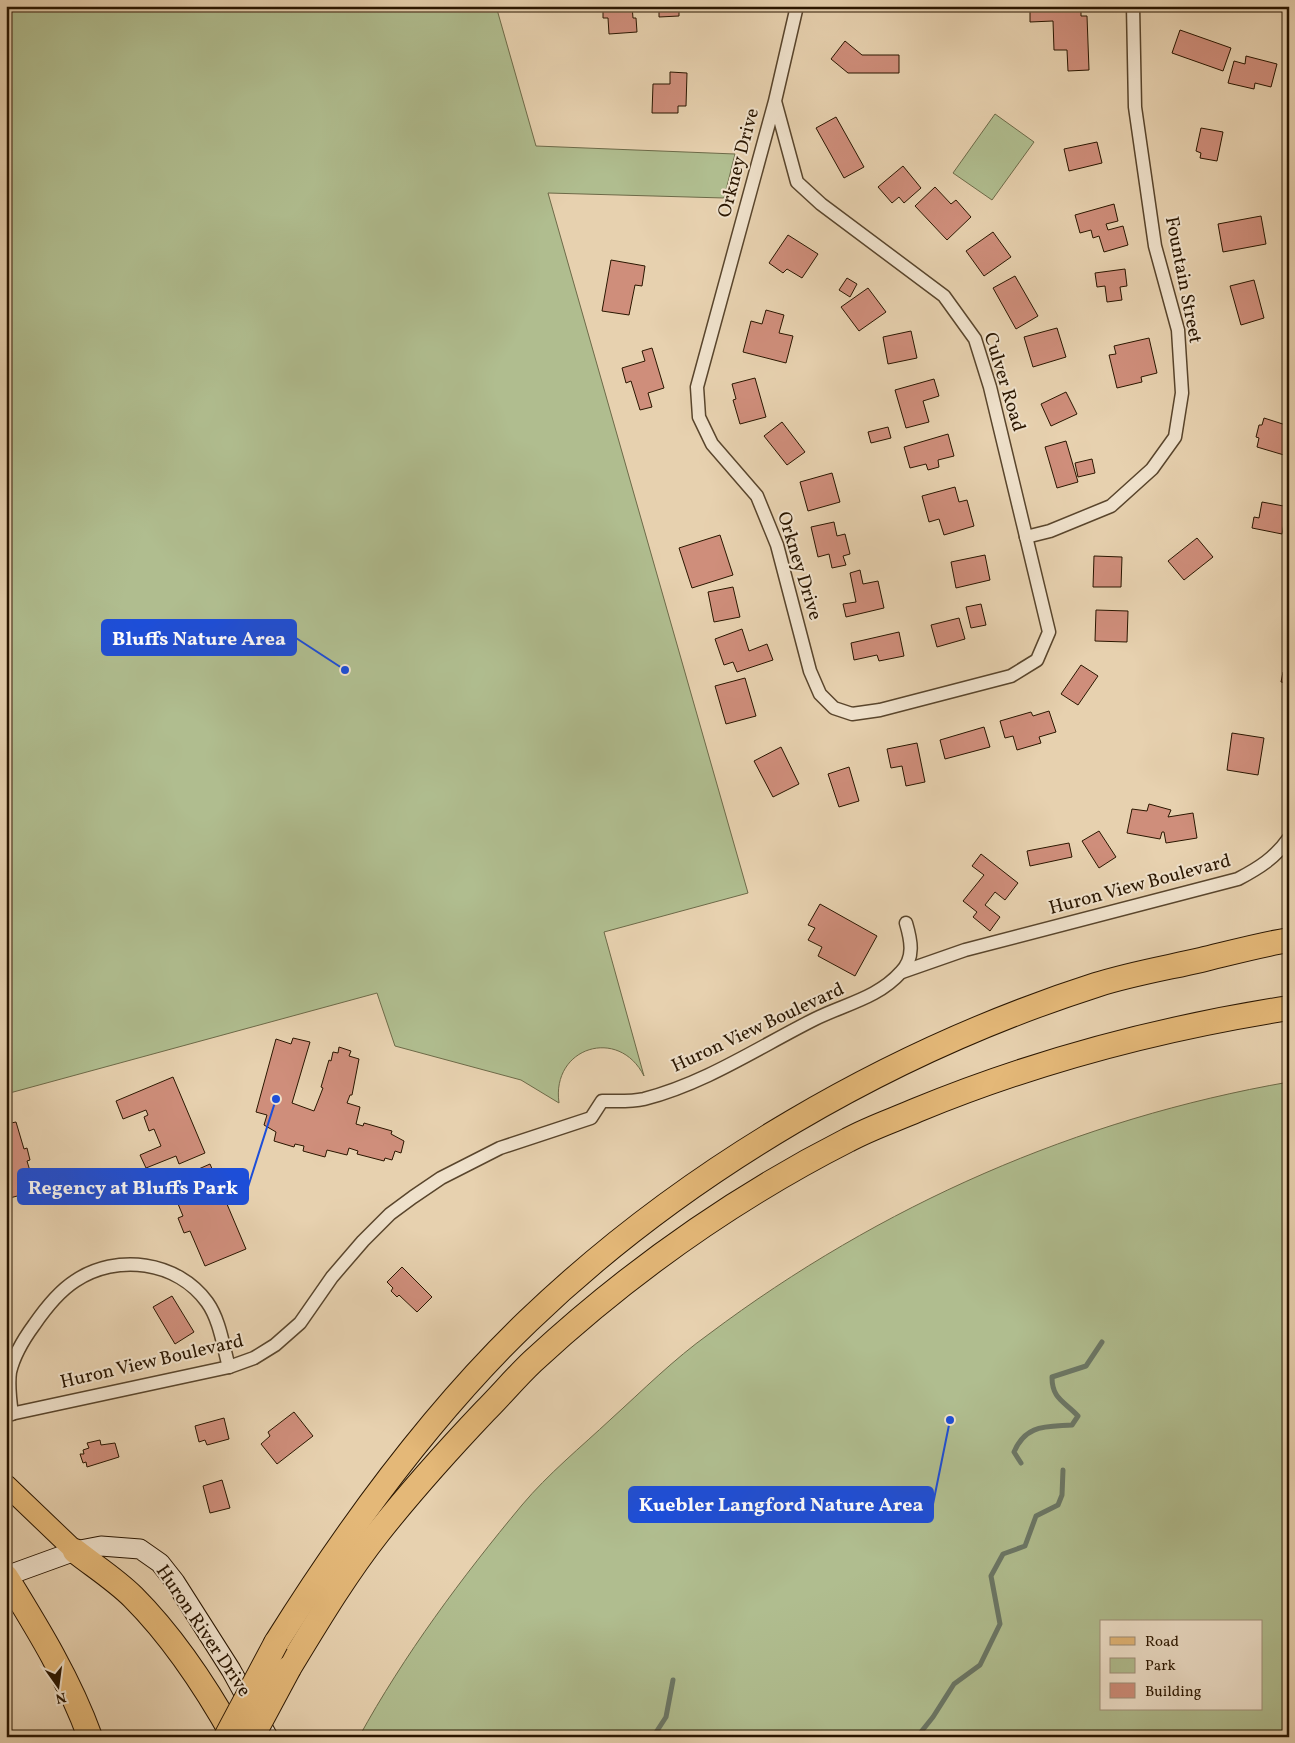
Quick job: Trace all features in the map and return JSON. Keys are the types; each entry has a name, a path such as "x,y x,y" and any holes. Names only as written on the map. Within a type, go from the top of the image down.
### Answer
{"highway":[{"path":"226,1737 276,1643 350,1530 436,1421 487,1363 564,1287 656,1212 741,1153 850,1089 966,1034 1097,985 1289,940"},
{"path":"252,1737 289,1668 330,1601 376,1535 475,1422 530,1364 620,1286 690,1236 772,1183 850,1139 951,1096 1081,1052 1235,1016 1289,1008"},
{"path":"76,1551 132,1596 170,1639 209,1692 234,1737"},
{"path":"6,1577 51,1650 80,1708 90,1737"}],"main road":[{"path":"6,1485 76,1551"}],"street":[{"name":"Orkney Drive","path":"797,6 775,101 697,387 699,418 712,444 757,496 778,545 810,671 820,694 834,708 852,714 880,710 1012,676"},
{"name":"Fountain Street","path":"1026,536 1050,531 1111,506 1152,468 1175,437 1182,393 1178,330 1156,246 1135,107 1133,6"},
{"name":"Culver Road","path":"775,101 797,182 821,204 944,296 974,339 990,387 1049,632 1037,660 1012,676"},
{"name":"Huron View Boulevard","path":"9,1414 229,1366 254,1358 275,1345 300,1323 332,1277 363,1241 390,1214 441,1178 500,1148 591,1118 602,1101 642,1099 699,1080 817,1018 876,994 902,972 966,950 1238,880 1261,868 1279,852 1289,838"},
{"name":"Huron View Boulevard","path":"902,972 911,952 912,942 906,923"},
{"path":"9,1414 10,1373 18,1349 27,1334 50,1303 74,1281 89,1273 112,1266 135,1264 160,1267 195,1287 208,1304 217,1324 229,1366"},
{"name":"Huron River Drive","path":"6,1577 76,1551 115,1545 140,1549 160,1563 189,1603 231,1670 268,1737"}],"green space":[{"path":"6,6 496,6 536,146 735,154 724,198 548,193 748,893 604,932 644,1076 633,1061 619,1051 604,1048 589,1050 576,1057 565,1068 559,1084 559,1103 521,1080 395,1046 377,993 6,1094"},
{"path":"995,114 1034,142 992,200 953,173"},
{"path":"1289,1082 1289,1737 359,1737 395,1676 435,1617 522,1505 565,1461 683,1354 775,1288 842,1245 912,1207 984,1174 1058,1144 1133,1119 1210,1098"}],"building":[{"path":"603,6 632,6 633,18 636,18 637,32 609,34 608,18 603,18"},
{"path":"659,6 679,6 679,16 659,17"},
{"path":"1030,7 1081,7 1081,16 1087,16 1089,70 1068,71 1067,50 1054,50 1053,21 1030,22"},
{"path":"1180,30 1231,48 1223,71 1172,53"},
{"path":"845,41 862,55 899,55 899,73 848,73 831,59"},
{"path":"1246,56 1277,64 1271,87 1255,83 1254,89 1228,83 1234,61 1245,64"},
{"path":"670,72 687,73 686,106 678,106 678,113 652,113 653,84 670,84"},
{"path":"836,117 864,167 844,178 816,128"},
{"path":"1201,128 1223,132 1217,161 1200,158 1201,153 1196,151"},
{"path":"1097,142 1102,163 1069,171 1064,149"},
{"path":"903,166 921,188 904,203 899,197 892,203 878,187"},
{"path":"935,187 951,204 956,200 971,217 947,240 915,206"},
{"path":"1114,204 1118,221 1106,224 1108,230 1123,226 1128,245 1104,252 1099,236 1093,238 1091,230 1080,233 1075,215"},
{"path":"1261,216 1266,244 1223,252 1218,224"},
{"path":"993,232 1011,257 984,276 966,251"},
{"path":"788,235 818,254 802,278 787,269 783,273 769,263"},
{"path":"611,260 645,266 642,286 635,285 629,315 602,311"},
{"path":"1125,269 1127,286 1120,287 1122,300 1107,302 1105,286 1097,287 1095,273"},
{"path":"1015,276 1038,316 1016,329 993,288"},
{"path":"847,278 857,284 850,297 839,290"},
{"path":"1254,280 1264,318 1241,325 1230,286"},
{"path":"868,288 886,312 859,331 841,307"},
{"path":"766,310 784,315 779,333 793,336 786,363 743,352 751,321 762,324"},
{"path":"1057,328 1066,357 1033,367 1024,337"},
{"path":"911,331 917,358 888,364 883,337"},
{"path":"1149,338 1157,373 1141,377 1142,382 1117,388 1109,355 1116,354 1114,346"},
{"path":"652,348 664,388 648,393 652,407 640,410 631,381 626,383 622,368 645,361 642,351"},
{"path":"755,378 766,417 740,424 733,400 736,399 732,384"},
{"path":"934,379 939,396 923,401 929,422 906,428 895,390"},
{"path":"1066,392 1077,414 1051,426 1041,404"},
{"path":"1264,418 1289,426 1289,439 1284,455 1257,447 1259,438 1256,437 1259,425 1262,425"},
{"path":"782,422 805,452 787,465 764,436"},
{"path":"888,427 891,438 871,443 868,432"},
{"path":"948,434 954,456 938,460 939,467 928,470 926,464 910,468 904,447"},
{"path":"1066,441 1078,482 1057,488 1045,447"},
{"path":"1092,459 1095,473 1078,477 1075,463"},
{"path":"832,473 840,502 808,511 800,482"},
{"path":"955,487 959,502 967,500 974,526 944,535 939,519 929,522 922,496"},
{"path":"1262,502 1289,507 1289,519 1285,518 1282,534 1252,528 1254,517 1259,518"},
{"path":"834,522 837,536 845,534 850,554 843,556 846,565 832,568 829,554 818,557 811,527"},
{"path":"720,535 733,575 692,588 679,548"},
{"path":"1197,538 1213,557 1184,580 1168,561"},
{"path":"985,555 990,580 956,588 951,562"},
{"path":"1094,556 1122,557 1121,587 1093,587"},
{"path":"860,570 863,584 878,581 884,608 846,617 843,604 856,602 850,573"},
{"path":"733,587 740,617 714,622 708,592"},
{"path":"981,604 986,625 971,628 966,607"},
{"path":"1096,610 1128,611 1127,642 1095,641"},
{"path":"959,618 965,639 937,647 931,625"},
{"path":"742,629 749,651 767,644 773,660 737,672 733,662 724,665 715,639"},
{"path":"899,632 904,656 879,661 877,655 854,660 851,643"},
{"path":"1081,665 1098,676 1078,705 1061,694"},
{"path":"1283,672 1289,673 1289,683 1281,682"},
{"path":"745,678 756,716 726,724 715,686"},
{"path":"1049,711 1056,732 1039,737 1041,743 1017,750 1013,736 1005,738 1000,721 1031,712 1033,716"},
{"path":"984,727 990,747 945,759 940,740"},
{"path":"1232,733 1264,738 1258,775 1227,770"},
{"path":"917,743 925,782 906,786 902,766 891,768 887,749"},
{"path":"781,747 799,784 773,797 754,761"},
{"path":"849,767 859,801 839,807 828,774"},
{"path":"1149,804 1171,810 1168,817 1193,813 1197,838 1166,843 1164,832 1162,832 1160,839 1127,833 1132,809 1147,811"},
{"path":"1099,831 1116,857 1099,868 1082,841"},
{"path":"1069,843 1072,857 1030,866 1027,851"},
{"path":"981,854 1018,883 1005,900 995,892 985,905 1000,917 990,931 973,917 977,912 963,901 984,875 972,866"},
{"path":"820,904 877,936 855,976 818,956 822,947 808,940 815,928 808,925"},
{"path":"293,1038 310,1042 292,1103 314,1111 323,1088 321,1087 333,1052 338,1053 339,1047 351,1051 349,1056 359,1059 352,1095 350,1095 347,1103 360,1107 356,1124 363,1126 364,1123 392,1131 391,1134 404,1141 401,1153 395,1151 392,1160 385,1158 384,1161 357,1154 358,1151 349,1148 347,1155 327,1150 325,1157 303,1151 304,1146 295,1144 294,1147 274,1141 276,1132 264,1125 267,1115 256,1112 276,1039 291,1044"},
{"path":"173,1077 205,1153 179,1164 176,1156 146,1168 140,1155 161,1146 154,1129 149,1131 144,1117 148,1115 146,1110 123,1119 116,1101"},
{"path":"16,1122 24,1149 27,1148 30,1160 27,1161 36,1191 6,1199 6,1124"},
{"path":"210,1164 246,1249 205,1266 190,1231 184,1233 178,1218 183,1216 169,1182"},
{"path":"402,1267 432,1297 417,1312 399,1295 397,1297 391,1291 393,1288 387,1282"},
{"path":"172,1296 194,1332 175,1344 153,1307"},
{"path":"294,1412 313,1436 277,1464 261,1444 270,1436 268,1432"},
{"path":"224,1418 229,1439 207,1445 205,1440 199,1442 195,1426"},
{"path":"100,1440 101,1445 115,1443 119,1457 87,1467 86,1462 83,1463 80,1454 84,1454 83,1450 89,1448 87,1443"},
{"path":"222,1480 230,1508 210,1513 203,1486"}],"waterway":[{"path":"1021,1463 1014,1452 1024,1436 1045,1427 1072,1425 1078,1416 1057,1395 1054,1390 1052,1377 1086,1366 1102,1342"},
{"path":"917,1737 933,1717 954,1684 980,1665 1000,1624 991,1576 1003,1554 1025,1546 1036,1516 1058,1505 1062,1495 1063,1470"},
{"path":"653,1737 666,1717 673,1680"}],"place":[{"name":"Bluffs Nature Area","path":"345,670"},
{"name":"Regency at Bluffs Park","path":"276,1099"},
{"name":"Kuebler Langford Nature Area","path":"950,1420"}]}
